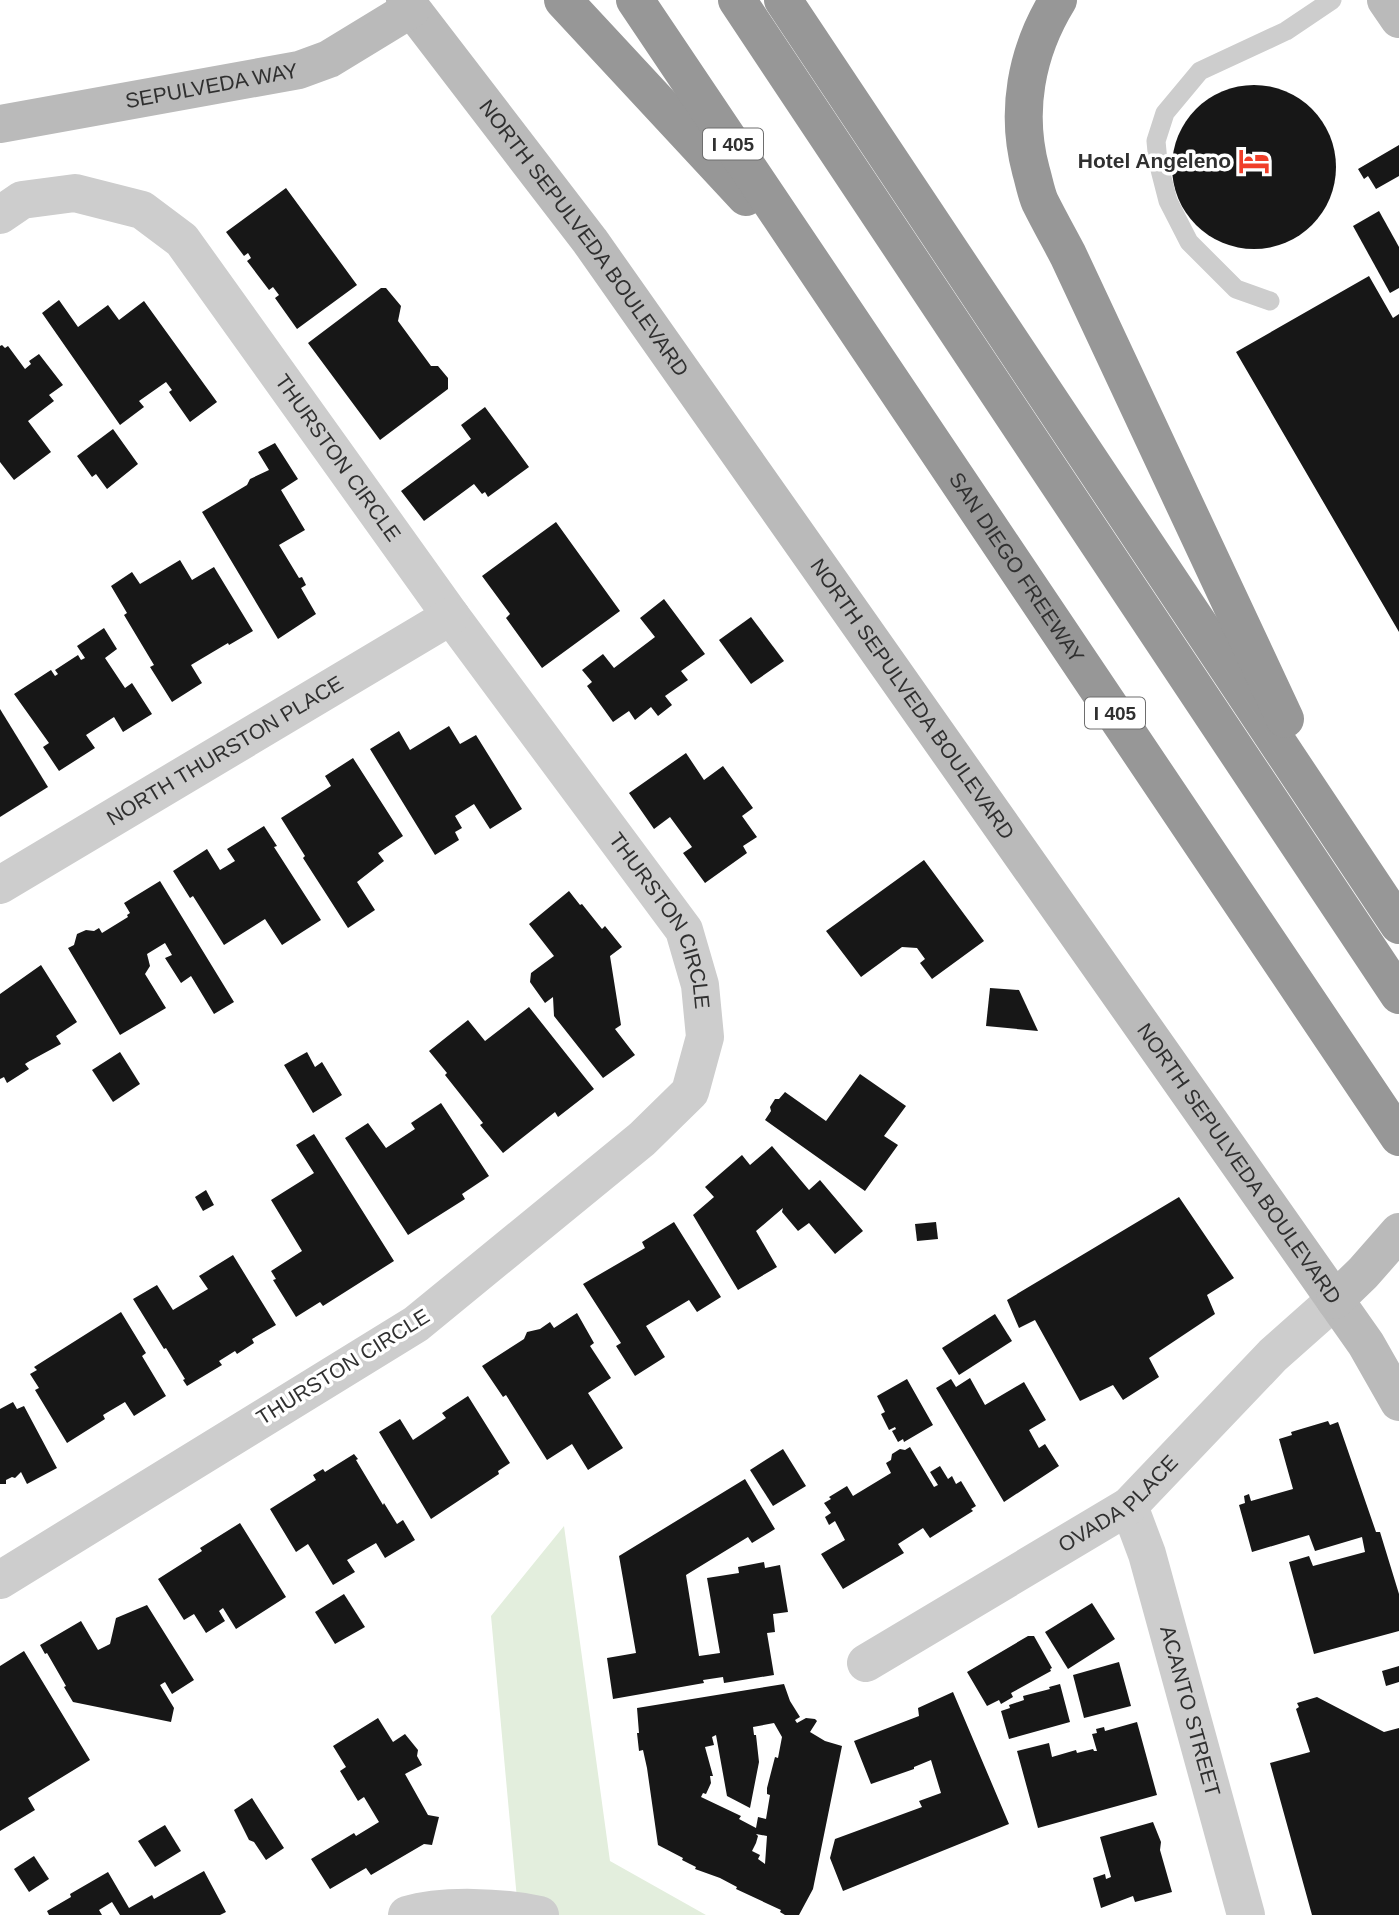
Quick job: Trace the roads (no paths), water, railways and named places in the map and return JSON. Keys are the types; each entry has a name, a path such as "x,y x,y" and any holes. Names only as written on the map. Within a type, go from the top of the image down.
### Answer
{"highway":[{"path":"563,0 830,289"},
{"name":"SAN DIEGO FREEWAY","path":"635,0 1399,1137"},
{"path":"737,0 1399,995"},
{"path":"783,0 1399,925"},
{"path":"1058,0 1043,24 1027,73 1023,115 1027,154 1040,200 1069,255 1339,835"}],"main road":[{"path":"1386,0 1399,19"},
{"name":"SEPULVEDA WAY","path":"0,124 299,70 329,59 408,4"},
{"name":"NORTH SEPULVEDA BOULEVARD","path":"408,4 590,241 1366,1344 1399,1402"},
{"path":"0,102 54,115"},
{"path":"1335,1300 1399,1232"}],"street":[{"name":"THURSTON CIRCLE","path":"0,215 22,200 75,193 142,210 182,240 451,616 684,930 700,985 705,1037 691,1092 642,1139 416,1324 0,1580"},
{"name":"NORTH THURSTON PLACE","path":"0,885 451,616"},
{"name":"OVADA PLACE","path":"866,1663 1129,1506 1273,1354 1335,1300"},
{"name":"ACANTO STREET","path":"1129,1506 1147,1554 1246,1915"},
{"path":"407,1915 428,1909 518,1910 540,1915"}],"lane":[{"path":"1270,301 1236,289 1189,242 1168,201 1158,162 1156,141 1165,113 1200,71 1286,31 1332,0"}],"place":[{"name":"Hotel Angeleno","path":"1254,161"}]}
